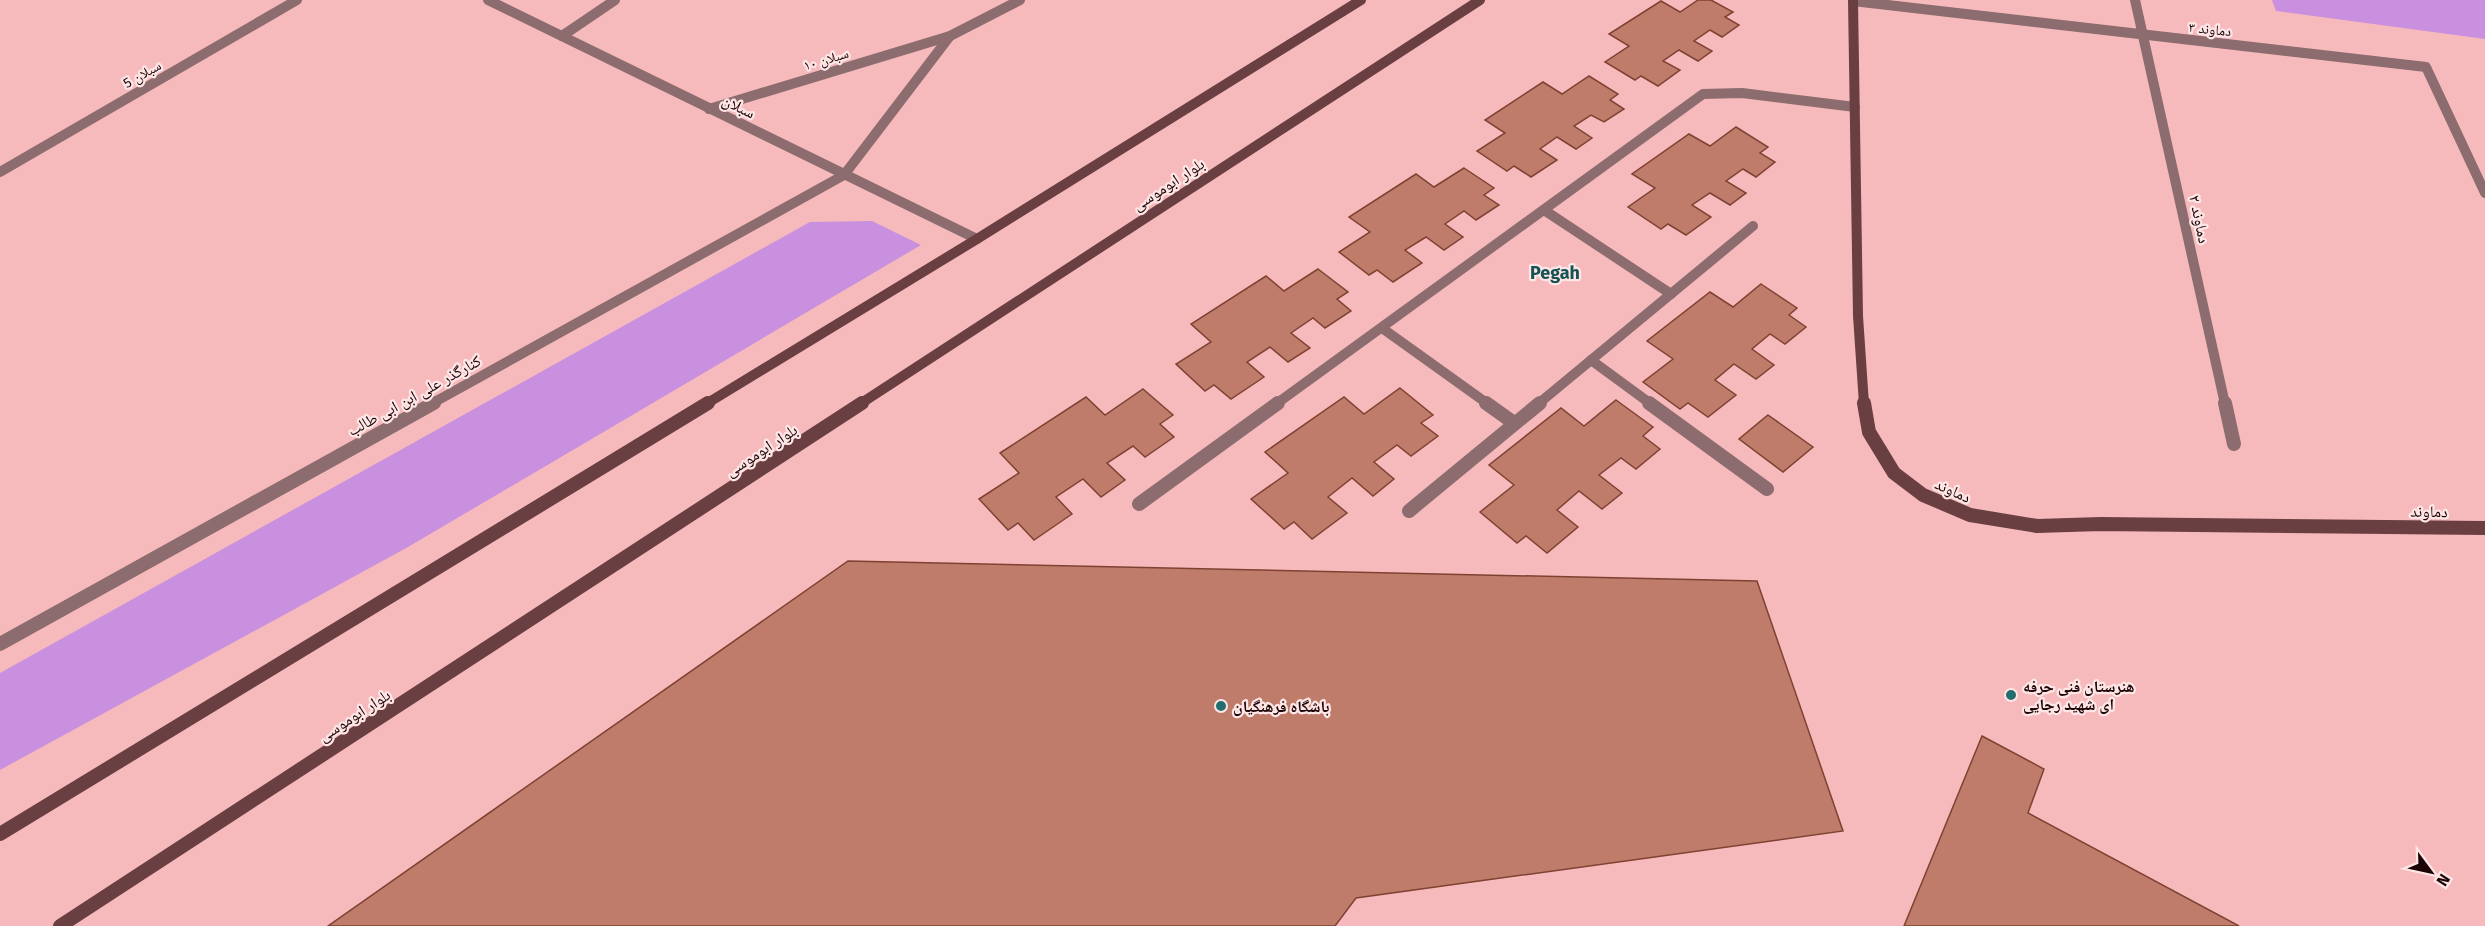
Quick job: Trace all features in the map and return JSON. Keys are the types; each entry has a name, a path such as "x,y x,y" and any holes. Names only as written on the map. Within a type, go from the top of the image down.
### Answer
{"main road":[{"path":"0,834 977,239 1361,0"},
{"name":"بلوار ابوموسی","path":"60,926 1480,0"},
{"name":"دماوند","path":"1853,1 1858,316 1862,391 1869,432 1894,473 1923,495 1970,515 2037,526 2102,524 2485,528"}],"street":[{"name":"سبلان 5","path":"0,171 297,0"},
{"name":"سبلان","path":"488,0 977,239"},
{"path":"562,36 615,0"},
{"name":"سبلان ۱۰","path":"709,109 950,36 1020,0"},
{"name":"دماوند ۲","path":"2135,0 2145,35 2234,444"},
{"name":"دماوند ۳","path":"1853,1 2426,67 2485,193"},
{"name":"سبلان ۱۰","path":"844,175 950,36"},
{"path":"1139,504 1702,94 1742,93 1855,107"},
{"name":"کنارگذر علی ابن ابی طالب","path":"0,644 844,175"},
{"path":"1544,210 1671,294"},
{"path":"1409,511 1753,226"},
{"path":"1382,328 1514,423"},
{"path":"1591,360 1767,489"}],"shaded area":[{"path":"2272,0 2485,0 2485,39 2276,11"},
{"path":"872,221 921,245 408,547 0,770 0,673 810,222"}],"building":[{"path":"1698,0 1711,0 1733,12 1725,17 1739,25 1722,37 1710,30 1694,41 1712,51 1698,61 1679,50 1663,61 1680,70 1658,86 1641,76 1635,80 1605,62 1629,46 1609,34 1661,1 1680,12"},
{"path":"1589,76 1618,94 1610,100 1624,109 1604,122 1591,115 1574,126 1592,138 1576,149 1557,137 1540,149 1557,160 1531,177 1514,166 1507,171 1477,151 1505,133 1485,120 1543,82 1562,94"},
{"path":"1736,127 1768,147 1760,153 1775,162 1756,177 1743,169 1726,181 1746,193 1730,205 1710,193 1692,205 1711,217 1686,235 1668,224 1661,229 1628,207 1655,188 1632,174 1689,134 1710,146"},
{"path":"1464,168 1494,188 1484,195 1499,205 1476,220 1464,211 1445,224 1463,237 1444,250 1426,237 1405,250 1422,263 1393,282 1377,270 1369,275 1339,252 1370,232 1349,217 1416,174 1434,187"},
{"path":"1318,269 1348,292 1337,299 1351,311 1325,328 1313,318 1291,333 1310,348 1288,362 1270,347 1247,362 1264,377 1231,399 1214,385 1205,391 1176,364 1211,342 1191,324 1266,276 1284,291"},
{"path":"1761,284 1797,308 1789,315 1806,327 1785,344 1770,334 1752,349 1774,365 1756,379 1734,364 1715,380 1736,395 1708,417 1688,403 1680,409 1643,382 1673,359 1647,341 1710,292 1733,307"},
{"path":"1400,388 1433,415 1421,423 1438,436 1411,456 1397,445 1374,462 1394,479 1373,496 1352,478 1328,497 1347,513 1312,539 1294,522 1284,529 1251,499 1288,473 1265,452 1344,397 1364,414"},
{"path":"1143,389 1173,415 1160,424 1174,437 1145,457 1133,446 1107,463 1125,480 1101,497 1083,479 1056,497 1072,514 1034,540 1018,523 1008,530 979,499 1019,473 1000,453 1086,397 1105,415"},
{"path":"1616,400 1653,427 1643,436 1660,449 1636,469 1621,458 1599,475 1622,493 1602,509 1579,491 1557,510 1578,527 1547,553 1526,536 1517,543 1480,512 1514,485 1489,465 1561,408 1584,426"},
{"path":"1768,415 1813,447 1783,472 1739,439"},
{"name":"باشگاه فرهنگیان","path":"848,561 1757,581 1843,831 1356,898 1335,926 328,926"},
{"path":"1982,736 2044,769 2028,813 2239,926 1904,926"}],"place":[{"name":"هنرستان فنی حرفه ای شهید رجایی","path":"2011,695"},
{"name":"باشگاه فرهنگیان","path":"1221,706"}],"district":[{"name":"Pegah","path":"1555,273"}]}
